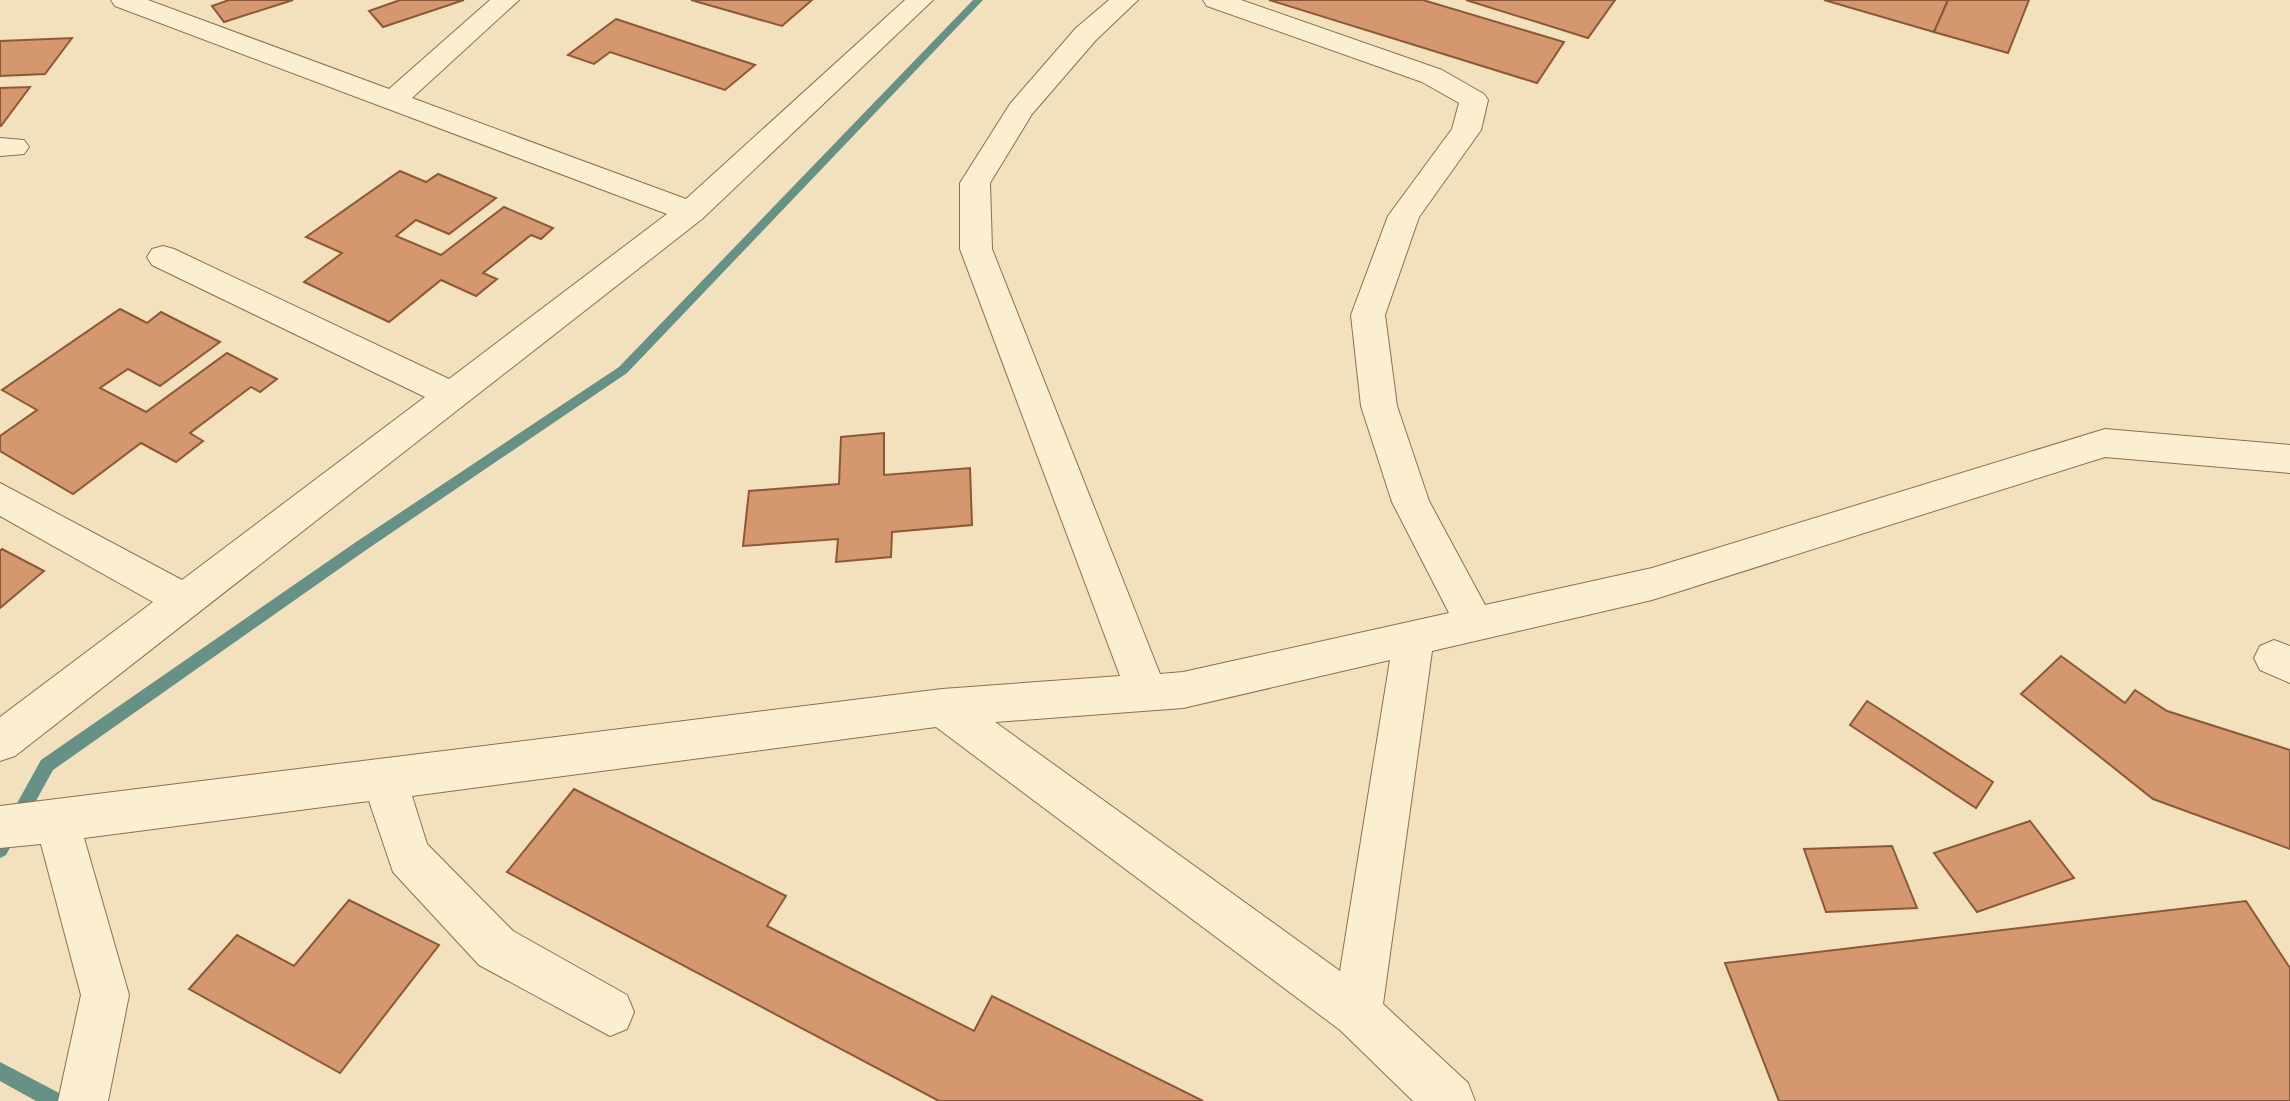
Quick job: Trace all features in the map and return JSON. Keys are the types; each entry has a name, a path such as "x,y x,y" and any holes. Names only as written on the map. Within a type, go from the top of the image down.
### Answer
{"street":[{"path":"124,0 691,212"},
{"path":"393,100 506,0"},
{"path":"0,742 691,212 920,0"},
{"path":"1125,0 1086,34 1020,110 975,183 976,249 1147,693"},
{"path":"1216,0 1432,76 1474,100 1466,130 1404,216 1367,315 1378,406 1411,502 1475,624"},
{"path":"163,257 454,396"},
{"path":"83,1101 105,995 30,823 942,708 1183,690 1651,584 2105,443 2290,459"},
{"path":"0,498 184,600"},
{"path":"1357,1013 1414,638"},
{"path":"942,708 1357,1013 1450,1101"},
{"path":"384,778 409,857 496,948 610,1012"}],"building":[{"path":"229,0 293,0 224,22 212,6"},
{"path":"400,0 464,0 383,27 369,11"},
{"path":"691,0 812,0 782,26"},
{"path":"1269,0 1423,0 1564,42 1537,83"},
{"path":"1466,0 1615,0 1588,38"},
{"path":"1824,0 1948,0 1934,32"},
{"path":"1948,0 2029,0 2008,53 1934,32"},
{"path":"616,19 755,65 725,90 610,52 594,64 568,55"},
{"path":"72,38 45,74 0,76 0,41"},
{"path":"30,87 1,126 0,126 0,88"},
{"path":"400,171 426,182 438,174 496,198 449,234 416,220 396,236 441,255 504,207 553,228 541,239 531,235 483,273 497,279 476,296 441,280 389,322 304,282 342,253 306,237"},
{"path":"120,309 147,323 161,312 220,342 160,386 128,369 100,388 146,412 227,353 277,379 260,392 251,387 190,433 203,441 176,462 141,443 73,494 0,451 0,436 37,410 2,390"},
{"path":"884,433 884,475 970,468 972,525 892,532 891,557 836,562 838,539 743,546 749,491 839,484 841,437"},
{"path":"2,549 44,571 0,608 0,551"},
{"path":"2061,656 2125,703 2135,690 2167,711 2290,750 2290,849 2153,799 2021,694"},
{"path":"1867,701 1993,782 1976,808 1850,725"},
{"path":"574,789 786,896 767,926 974,1031 992,996 1203,1101 939,1101 507,872"},
{"path":"2030,821 2074,878 1977,912 1934,853"},
{"path":"1892,846 1917,908 1826,912 1804,849"},
{"path":"349,900 439,945 340,1073 189,989 237,935 294,966"},
{"path":"2246,901 2290,968 2290,1101 1779,1101 1725,963"}],"waterway":[{"path":"0,850 47,765 361,546 623,370 978,0"},
{"path":"0,1071 54,1101"}]}
